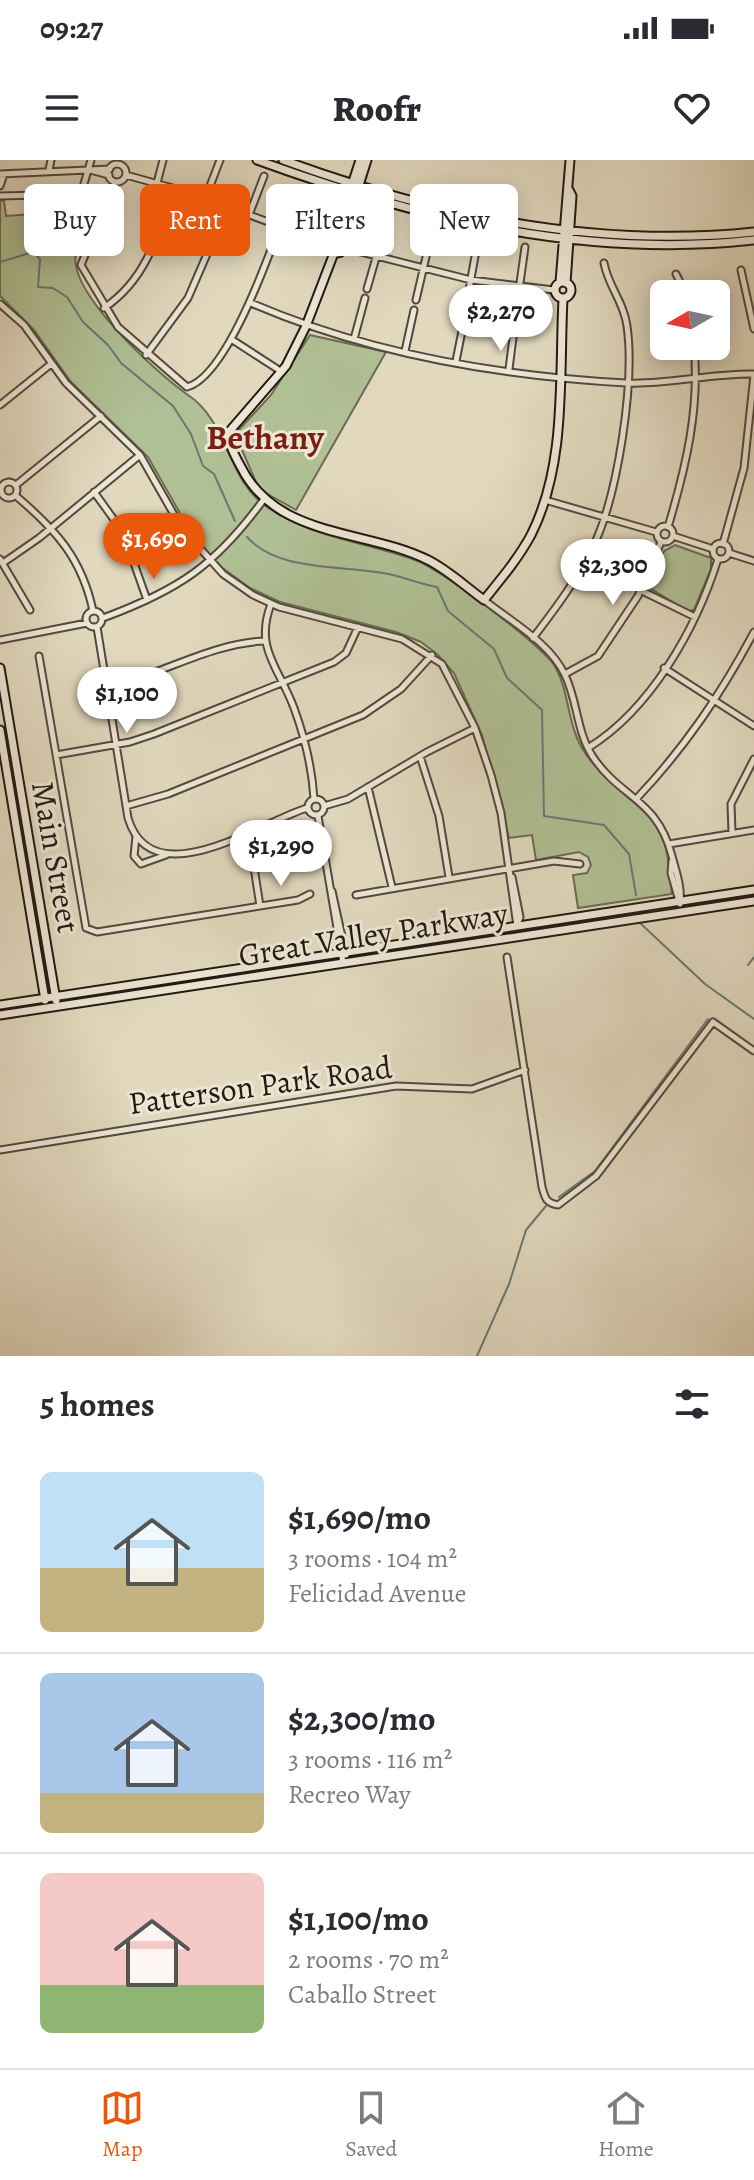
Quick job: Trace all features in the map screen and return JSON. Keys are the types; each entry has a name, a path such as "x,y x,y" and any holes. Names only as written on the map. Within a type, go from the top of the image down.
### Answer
{"main road":[{"path":"257,160 335,184"},
{"path":"283,160 340,184"},
{"path":"355,184 360,160"},
{"path":"357,184 367,160"},
{"path":"333,256 306,326 282,372 230,430 228,437 251,487 264,499 301,520 428,560 484,600 516,560 545,500 556,451 563,299 571,292 563,283 565,233 572,196 569,190 570,160"},
{"path":"394,199 565,233 638,243 754,240"},
{"path":"565,233 754,232"},
{"path":"563,283 554,290 563,299"},
{"name":"Main Street","path":"0,668 57,1006"},
{"name":"Main Street","path":"0,730 47,1008"},
{"name":"Great Valley Parkway","path":"0,1005 754,890"},
{"name":"Great Valley Parkway","path":"0,1015 754,901"},
{"path":"508,936 517,926"}],"street":[{"path":"49,170 51,160"},
{"path":"84,184 91,160"},
{"path":"157,183 163,160"},
{"path":"211,184 220,160"},
{"path":"115,166 115,182 81,265 104,308 146,355 187,387 197,383 231,339 251,303 269,256"},
{"path":"0,186 2,174 115,166 126,175 160,184"},
{"path":"115,182 126,175"},
{"path":"250,212 264,176"},
{"path":"0,196 24,195"},
{"path":"515,319 525,247"},
{"path":"104,308 127,290 145,266 148,256"},
{"path":"146,355 188,298 206,256"},
{"path":"372,256 471,280 554,290"},
{"path":"416,300 426,256"},
{"path":"465,311 475,256"},
{"path":"367,289 376,258"},
{"path":"533,638 567,594 595,544 615,473 629,383 625,316 608,283 604,263"},
{"path":"741,270 754,329"},
{"path":"676,274 679,280"},
{"path":"354,339 365,298"},
{"path":"251,303 306,326 354,339 509,369 629,383 696,377 754,374 744,468 723,544 713,549 673,536 668,527 688,451 696,377 695,360"},
{"path":"0,304 24,325 51,364 140,455 181,527 209,563 253,595 271,604 402,639 432,655 451,678 475,728 501,813 520,917 517,926"},
{"path":"405,351 414,310"},
{"path":"456,361 464,321"},
{"path":"509,369 514,330"},
{"path":"231,339 282,372"},
{"path":"0,405 51,364"},
{"path":"16,485 101,416"},
{"path":"30,610 1,561 53,526 140,455"},
{"path":"16,485 9,482 1,484 2,497 16,496 53,526 76,563 93,611 103,618"},
{"path":"16,485 16,496"},
{"path":"94,492 123,532 147,600"},
{"path":"264,499 209,563 186,580 103,618 97,627 114,745 126,806 136,835 149,849 167,854 190,854 245,835 275,819 307,808 314,799"},
{"path":"545,500 656,532 668,527"},
{"path":"656,532 661,542"},
{"path":"661,542 670,541 673,536"},
{"path":"565,674 598,656 640,590 661,542"},
{"path":"723,544 729,553 754,561"},
{"path":"713,549 718,559"},
{"path":"588,748 631,714 695,617 718,559 729,553"},
{"path":"640,590 695,617"},
{"path":"484,600 533,638 565,674 577,724 588,748 600,766 638,797 659,821 679,879 681,911"},
{"path":"271,604 264,641 304,740 314,799 324,806"},
{"path":"87,623 87,615 93,611"},
{"path":"0,640 87,623 97,627"},
{"path":"56,755 154,734 283,683 341,657 358,627"},
{"path":"638,797 676,758 716,702 754,632"},
{"path":"105,687 139,679 229,644 264,641"},
{"path":"126,806 168,794 363,715 385,701 432,655"},
{"path":"39,656 86,928 97,932 298,900 310,894"},
{"path":"664,668 754,726"},
{"path":"343,963 318,816 324,806 348,799 475,728"},
{"path":"420,756 439,816 449,877"},
{"path":"732,833 731,804 754,759"},
{"path":"746,774 754,773"},
{"path":"368,787 392,887"},
{"path":"307,808 311,814 318,816"},
{"path":"669,844 754,830"},
{"path":"136,835 134,856 141,864 167,854"},
{"path":"245,835 251,848 260,906"},
{"path":"356,895 449,877 560,861 580,864"},
{"path":"507,957 542,1187 545,1200 558,1205 596,1176 713,1022 754,1051"},
{"name":"Patterson Park Road","path":"0,1150 396,1086 472,1089 525,1070"}],"green space":[{"path":"0,200 4,201 6,216 24,215 24,256 77,256 76,267 98,308 136,350 201,406 212,420 243,482 267,507 302,526 429,567 486,606 552,662 562,683 573,727 582,748 601,772 656,825 667,852 672,894 578,908 573,875 587,873 591,865 588,857 579,852 536,860 532,835 509,838 482,735 454,673 438,655 421,642 396,632 280,602 250,588 221,567 193,536 148,457 71,382 34,330 0,296"},
{"path":"310,335 386,352 296,510 259,489 235,434 271,395"},
{"path":"675,545 711,558 711,569 694,610 688,611 648,587 664,551"}],"waterway":[{"path":"0,262 33,252 40,259 38,287 53,288 67,297 83,322 108,345 121,363 173,406 191,434 203,466 214,474 235,521"},
{"path":"247,537 260,548 293,562 383,573 437,587 448,611 494,649 507,678 542,710 544,816 604,825 629,854 636,895"},
{"path":"639,922 705,984 754,1019"},
{"path":"748,965 754,957"},
{"path":"559,1197 595,1171 708,1019"},
{"path":"477,1356 509,1284 526,1230 546,1206"}],"district":[{"name":"Bethany","path":"265,437"}]}
